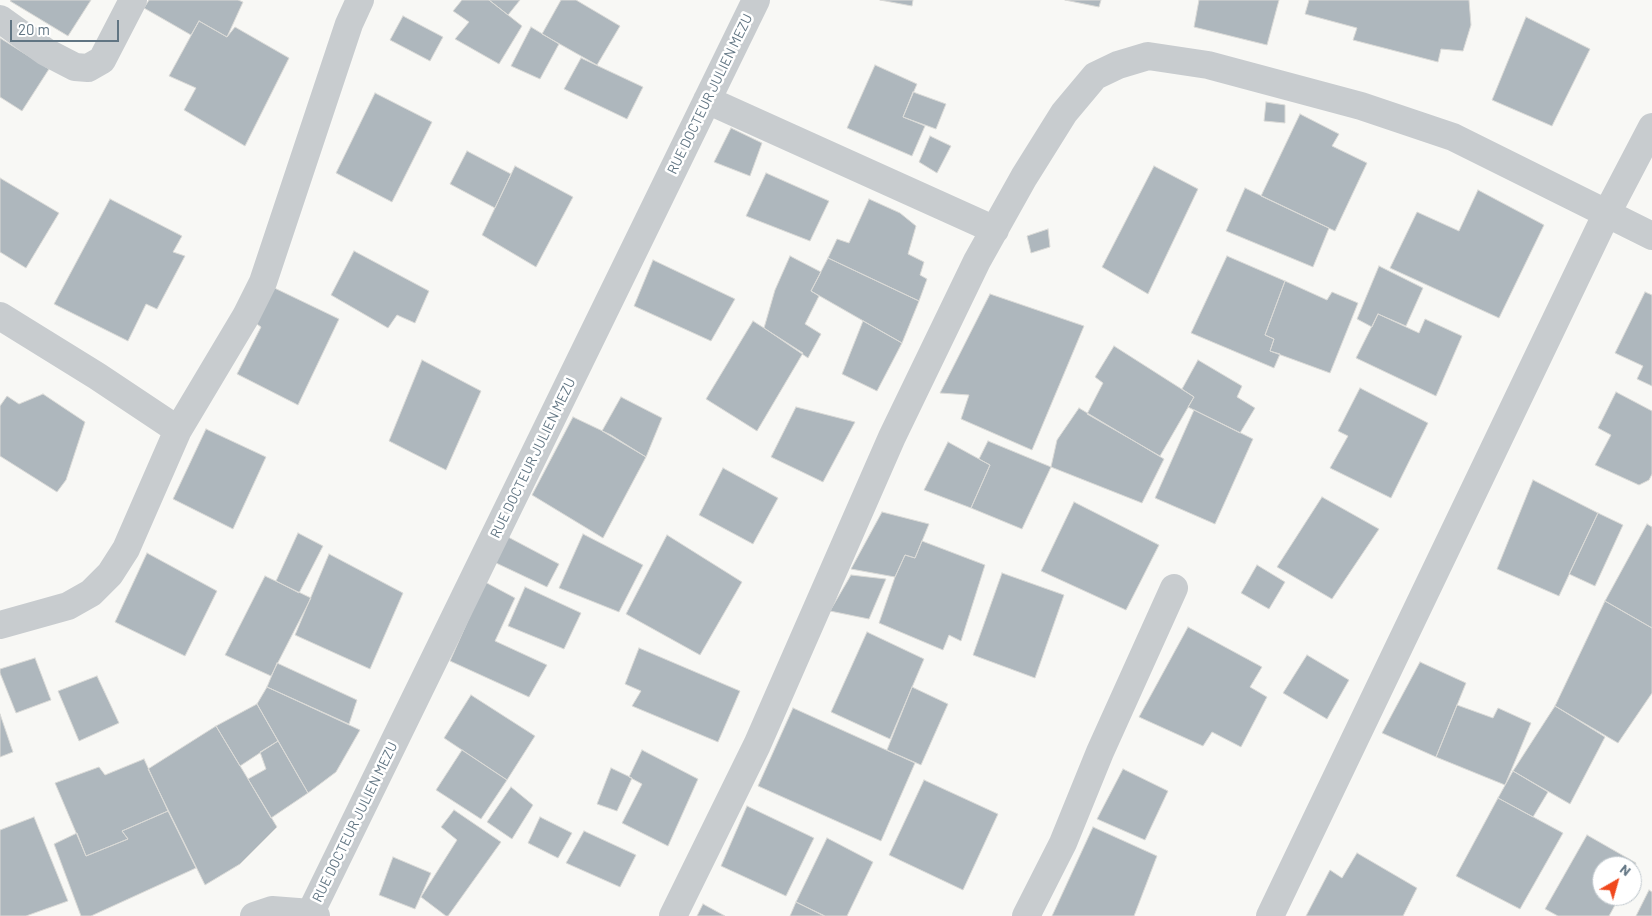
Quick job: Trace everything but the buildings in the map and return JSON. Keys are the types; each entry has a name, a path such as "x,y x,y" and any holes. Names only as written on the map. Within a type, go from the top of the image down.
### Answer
{"street":[{"path":"0,19 46,52 75,66 88,68 102,60 133,0"},
{"path":"0,625 68,606 91,592 110,574 126,549 178,430 246,316 263,282 349,24 360,0"},
{"name":"RUE DOCTEUR JULIEN MEZU","path":"312,915 756,0"},
{"path":"673,916 757,745 892,437 978,261 1024,177 1064,113 1095,76 1118,65 1148,56 1208,65 1300,88 1453,137 1606,215 1652,236"},
{"path":"707,100 995,230"},
{"path":"1270,916 1606,215 1652,127"},
{"path":"0,316 97,376 178,430"},
{"path":"1026,916 1062,843 1100,752 1174,588"},
{"path":"254,916 272,910 312,915"}]}
